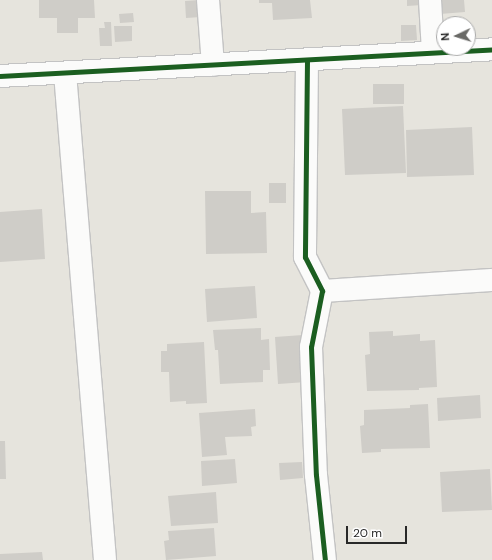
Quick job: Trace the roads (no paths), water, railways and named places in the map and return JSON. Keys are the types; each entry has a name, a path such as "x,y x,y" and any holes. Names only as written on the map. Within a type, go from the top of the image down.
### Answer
{"street":[{"path":"208,0 213,65"},
{"path":"430,0 433,52"},
{"path":"0,76 492,49"},
{"path":"308,60 305,257 322,291 311,347 316,475 325,560"},
{"path":"65,73 105,560"},
{"path":"322,291 492,280"}]}
